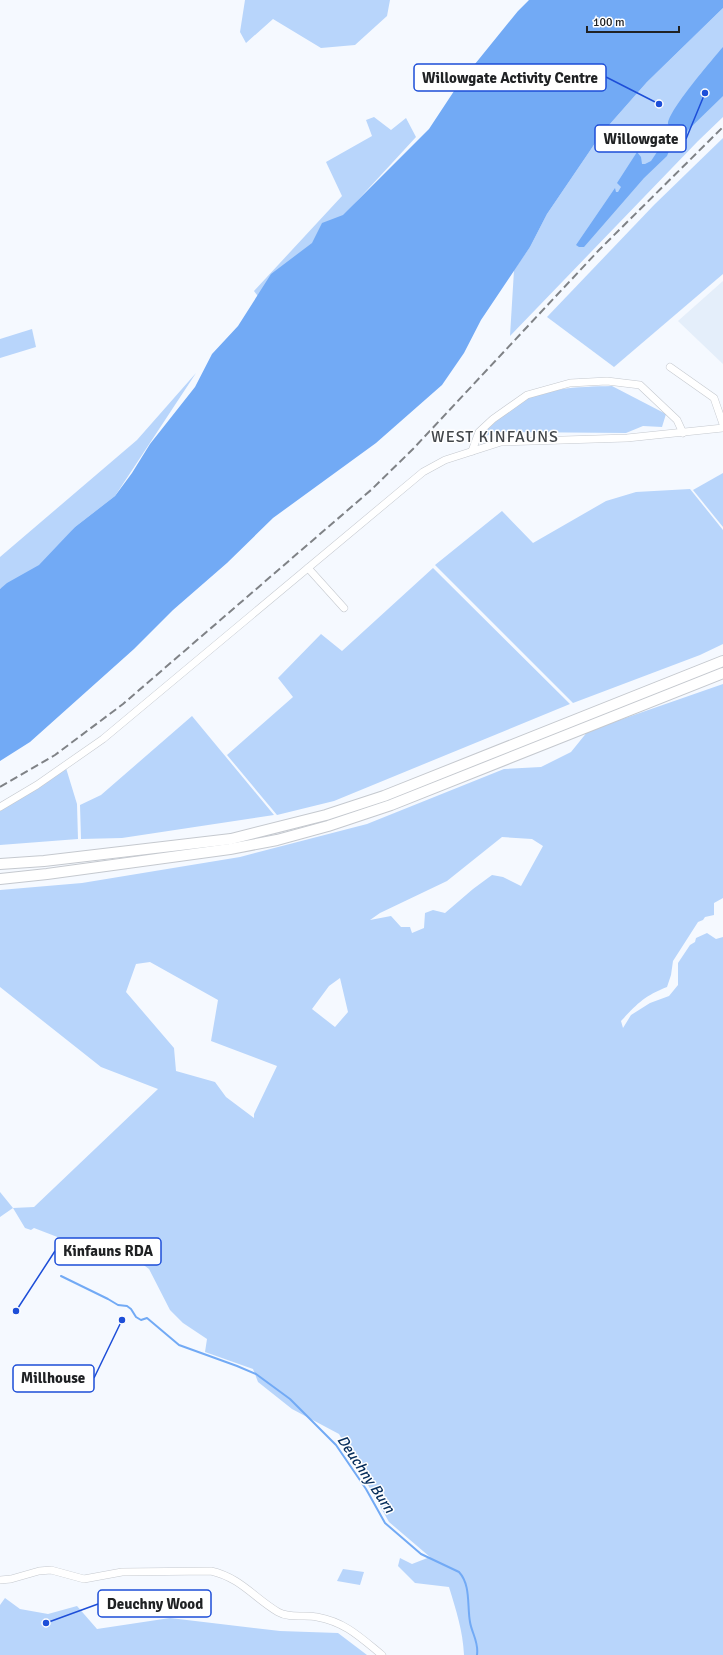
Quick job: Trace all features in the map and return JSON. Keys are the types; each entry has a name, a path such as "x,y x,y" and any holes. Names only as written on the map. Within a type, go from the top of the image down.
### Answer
{"highway":[{"path":"0,864 44,861 231,839 326,815 384,796 723,661"},
{"path":"0,878 47,874 230,849 277,840 328,826 391,805 723,673"}],"street":[{"path":"670,367 714,398 723,424"},
{"path":"472,451 479,432 493,419 527,395 570,383 607,381 640,385 677,420 683,432"},
{"path":"0,807 103,739 423,472 445,460 501,442 627,438 723,428"},
{"path":"308,568 344,608"},
{"path":"0,859 20,858 44,861"},
{"path":"0,1580 11,1579 39,1571 51,1570 84,1579 122,1572 211,1571 238,1581 279,1613 288,1615 316,1616 339,1622 382,1655"}],"shaded area":[{"path":"245,0 390,0 387,16 355,45 321,48 273,19 246,43 240,32"},
{"path":"723,8 723,117 510,336 514,270 530,247 547,214 602,133 647,82"},
{"path":"374,117 391,130 406,118 416,137 263,303 254,291 342,196 326,162 372,136 366,120"},
{"path":"723,138 723,274 614,367 547,317 654,205"},
{"path":"723,281 723,364 678,321"},
{"path":"32,329 36,347 0,358 0,339"},
{"path":"196,373 115,496 75,527 43,565 0,589 0,557 137,440"},
{"path":"612,386 666,414 662,427 643,426 626,433 494,432 482,438 481,435 507,411 522,401 534,396 547,392 573,388"},
{"path":"723,473 723,527 693,490"},
{"path":"690,489 723,530 723,644 700,655 573,703 435,565 502,511 533,543 606,501 636,492"},
{"path":"433,568 570,704 334,801 277,815 227,755 293,697 278,678 321,634 342,651"},
{"path":"723,684 723,898 714,903 714,915 705,917 703,920 698,922 673,961 667,987 641,1001 621,1021 623,1028 631,1015 650,1003 669,996 678,985 678,963 690,945 695,942 696,938 707,933 716,939 723,937 723,1655 464,1655 461,1629 449,1587 415,1583 398,1566 400,1558 412,1564 430,1557 389,1522 339,1434 292,1409 258,1382 253,1369 205,1352 207,1339 183,1323 170,1310 149,1269 117,1245 86,1248 34,1228 31,1230 25,1228 13,1208 34,1207 158,1089 101,1067 0,987 0,890 82,883 240,857 367,824 504,769 541,767 571,752 588,731","holes":["502,837 532,839 543,846 521,886 503,877 492,875 445,913 433,910 425,913 424,928 412,933 410,927 401,927 391,916 370,920 380,913 447,881","150,962 218,1000 211,1041 277,1066 254,1114 254,1118 226,1097 215,1082 176,1071 174,1048 126,992 136,964","340,978 348,1012 335,1027 312,1009 329,986"]},
{"path":"192,716 274,815 122,838 81,839 80,805 101,795"},
{"path":"66,768 77,804 78,839 0,845 0,811 49,781"},
{"path":"0,1192 13,1208 0,1217"},
{"path":"343,1569 364,1572 360,1585 337,1581"},
{"path":"5,1598 20,1609 48,1614 77,1606 97,1629 170,1618 280,1631 338,1633 367,1655 0,1655 0,1605"}],"water":[{"path":"529,0 723,0 723,8 647,82 602,133 547,214 530,247 481,320 464,353 442,385 376,443 273,518 227,563 173,610 134,649 30,742 0,761 0,589 7,583 39,565 75,527 115,496 132,473 150,444 195,387 212,354 238,326 271,274 312,243 322,223 343,215 429,129 458,85 518,11"},
{"path":"723,47 723,96 688,130 686,135 678,135 668,124 670,117 691,86"},
{"path":"651,135 655,135 674,144 675,147 669,151 667,156 644,178 584,247 579,247 576,245 615,188 616,192 618,192 621,187 617,183 637,152 641,157 642,164 645,164 651,161 657,152 655,149 649,149 647,151 640,148"}],"waterway":[{"name":"Deuchny Burn","path":"61,1276 118,1305 127,1306 136,1317 141,1320 147,1318 179,1345 256,1374 290,1399 336,1445 366,1489 385,1523 421,1554 459,1572 463,1577 467,1589 469,1616 476,1642 477,1655"}],"railway":[{"path":"0,787 55,755 123,704 371,490 413,449 599,250 723,127"}],"place":[{"name":"Willowgate","path":"705,93"},
{"name":"Willowgate Activity Centre","path":"659,104"},
{"name":"Kinfauns RDA","path":"16,1311"},
{"name":"Millhouse","path":"122,1320"},
{"name":"Deuchny Wood","path":"46,1623"}],"district":[{"name":"WEST KINFAUNS","path":"495,436"}]}
